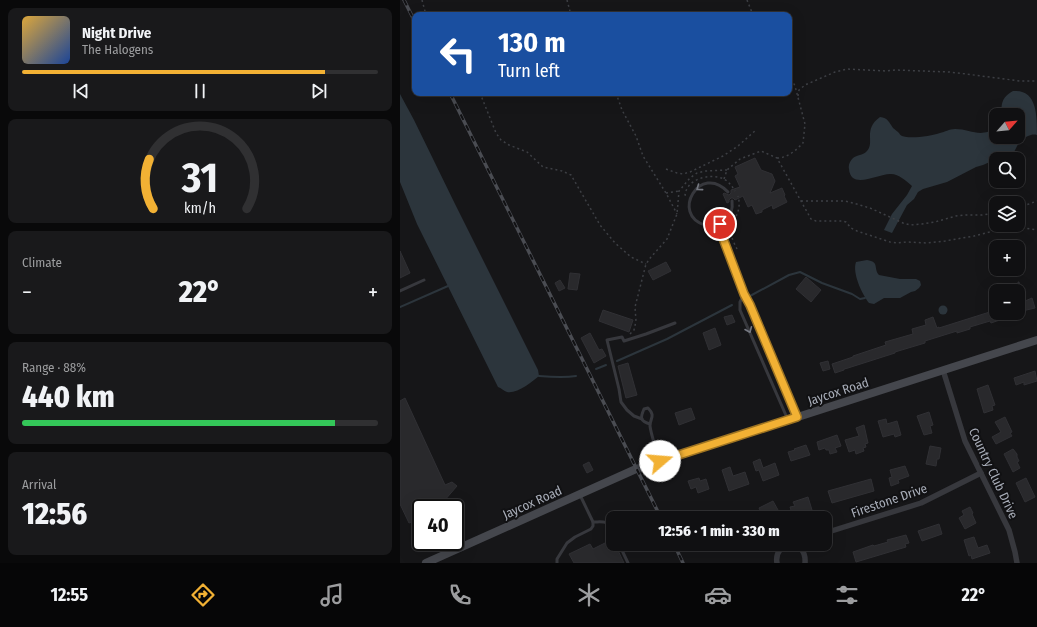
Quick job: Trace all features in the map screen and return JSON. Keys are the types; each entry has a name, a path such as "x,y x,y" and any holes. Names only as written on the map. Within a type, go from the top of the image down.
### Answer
{"street":[{"name":"Jaycox Road","path":"426,563 636,469 1037,340"},
{"name":"Country Club Drive","path":"943,370 965,441 1009,530 1017,563"},
{"name":"Firestone Drive","path":"832,531 920,503 981,473"},
{"path":"777,563 776,559 780,551"},
{"path":"803,551 806,556 805,563"}],"lane":[{"path":"728,192 718,184 712,183 706,183 695,189 690,199 690,209 692,215 696,220 705,226 718,225 729,217 732,210 732,201"},
{"path":"718,225 744,294 797,417"},
{"path":"400,291 424,280"},
{"path":"744,294 740,302 740,310 788,420"},
{"path":"650,424 634,416 621,402 620,389 607,340 622,338 624,341 675,323"},
{"path":"642,419 641,416 644,409 648,408 652,412 653,418 650,424 660,461"},
{"path":"557,563 557,559 567,543 591,529 593,526 593,522 580,494"},
{"path":"593,522 606,522"},
{"path":"622,551 628,563"}],"path":[{"path":"422,0 425,12"},
{"path":"567,0 570,12"},
{"path":"747,0 751,12"},
{"path":"798,96 799,90 805,85 835,72 847,70 949,72 1020,81 1037,81"},
{"path":"724,179 727,170 740,159 761,150 777,158 782,158 795,151 803,143 805,124 792,80"},
{"path":"481,96 496,134 501,140 527,152 544,167 562,171 571,175 600,225 615,243 630,257 646,264"},
{"path":"617,96 622,110 636,136 643,156 677,214"},
{"path":"666,169 683,174 690,172 723,156 738,146 756,130"},
{"path":"777,158 811,219 816,221 846,222 851,228 857,231 890,242 945,241 997,230 1024,228 1037,230"},
{"path":"627,337 634,330 636,320 635,307 646,264 651,256 667,239 677,214 679,191 684,183 697,173 713,170 727,170"},
{"path":"713,170 713,176"},
{"path":"697,173 699,178"},
{"path":"684,183 688,187"},
{"path":"666,193 679,191"},
{"path":"737,249 731,234 738,212 738,196"},
{"path":"801,201 845,201 870,208 910,225 922,224 956,216 989,214"},
{"path":"1025,205 1037,201"}],"shaded area":[{"path":"1013,91 1021,91 1027,94 1031,99 1036,112 1037,135 1031,135 1025,138 1025,108 1002,108 1003,101 1006,96"},
{"path":"400,94 538,370 539,376 524,387 515,391 507,392 498,387 417,224 400,182"},
{"path":"880,117 885,118 893,128 902,136 906,137 927,136 951,129 961,129 981,133 989,131 989,144 1018,144 1014,152 989,152 989,162 976,167 947,182 923,189 918,192 914,199 907,205 892,233 884,230 892,214 912,186 894,174 886,174 860,180 855,179 851,175 849,168 851,160 856,156 865,153 869,148 870,131"},
{"path":"867,260 874,262 879,275 900,279 916,279 920,281 921,285 915,291 900,298 884,298 874,304 869,303 863,294 855,272 856,262"},
{"path":"941,306 945,306 947,310 945,314 941,314 939,312 939,308"}],"building":[{"path":"755,158 761,170 772,174 775,181 770,193 782,188 787,202 773,209 772,205 756,214 752,205 748,207 743,196 735,200 731,198 727,203 723,194 729,195 731,190 740,187 735,176 738,174 735,167"},
{"path":"400,251 410,273 400,278"},
{"path":"666,262 671,271 653,280 648,271"},
{"path":"570,273 580,274 577,290 568,289"},
{"path":"806,277 821,290 811,302 796,289"},
{"path":"560,280 565,288 559,291 555,283"},
{"path":"1032,298 1035,308 1025,310 1025,301"},
{"path":"603,310 633,320 629,332 599,321"},
{"path":"989,312 989,320 1000,320 991,323 990,321 957,333 957,331 925,341 925,343 835,373 832,364 886,345 885,342 913,334 912,329 926,325 925,320 933,317 937,328"},
{"path":"732,315 735,322 727,325 724,317"},
{"path":"715,328 721,345 709,350 703,333"},
{"path":"590,333 599,350 602,349 606,356 594,363 581,338"},
{"path":"828,361 830,369 823,371 820,363"},
{"path":"628,363 637,395 626,398 618,366"},
{"path":"1035,371 1037,381 1024,385 1024,382 1016,385 1014,378"},
{"path":"988,385 995,405 992,406 993,410 984,413 977,389"},
{"path":"405,398 445,485 452,482 457,486 446,499 412,499 412,522 409,523 400,504 400,401"},
{"path":"691,408 695,419 679,425 675,413"},
{"path":"929,412 933,425 930,426 932,433 924,435 917,416"},
{"path":"1005,417 1012,432 1010,433 1012,436 996,444 992,437 1001,432 995,422"},
{"path":"886,419 887,424 897,421 901,435 895,437 894,434 883,437 878,421"},
{"path":"864,425 868,443 865,444 866,447 863,448 864,451 856,454 855,450 849,452 845,440 859,436 856,428"},
{"path":"837,435 841,446 835,448 837,452 830,454 829,450 826,450 825,448 819,450 817,442"},
{"path":"806,445 810,455 791,461 788,452"},
{"path":"930,446 941,448 936,466 926,464"},
{"path":"1013,449 1017,454 1019,461 1017,462 1020,468 1013,472 1004,454"},
{"path":"760,459 763,468 775,463 779,475 763,481 759,470 756,471 753,462"},
{"path":"589,462 593,470 587,473 583,465"},
{"path":"905,466 909,476 898,480 899,483 891,486 889,478 892,477 890,470"},
{"path":"730,467 733,476 745,472 749,484 729,491 722,470"},
{"path":"699,478 700,481 706,479 709,489 698,493 696,487 691,489 688,481"},
{"path":"1026,478 1035,497 1025,502 1016,483"},
{"path":"871,479 874,491 832,503 828,491"},
{"path":"808,497 812,510 791,511 790,507 795,506 793,502"},
{"path":"773,501 778,510 757,511 760,510 759,508"},
{"path":"970,507 976,523 965,529 959,518 964,515 962,511"},
{"path":"939,524 942,534 922,541 918,531"},
{"path":"906,535 909,543 905,544 906,547 856,562 853,552"},
{"path":"974,537 978,548 987,545 990,553 972,559 971,555 969,556 964,540"},
{"path":"606,542 606,551 618,551 624,563 574,563 569,554 590,544 593,549"}],"waterway":[{"path":"750,296 789,275 800,272 822,283 852,294 860,299 865,298"},
{"path":"400,307 448,286"},
{"path":"617,361 667,339 732,305"},
{"path":"596,369 606,365"},
{"path":"539,376 576,376"}],"railway":[{"path":"404,0 412,16"},
{"path":"451,96 658,511"},
{"path":"677,551 683,563"}],"route":[{"path":"660,461 797,417 766,341 744,294 718,225 720,224"}]}
